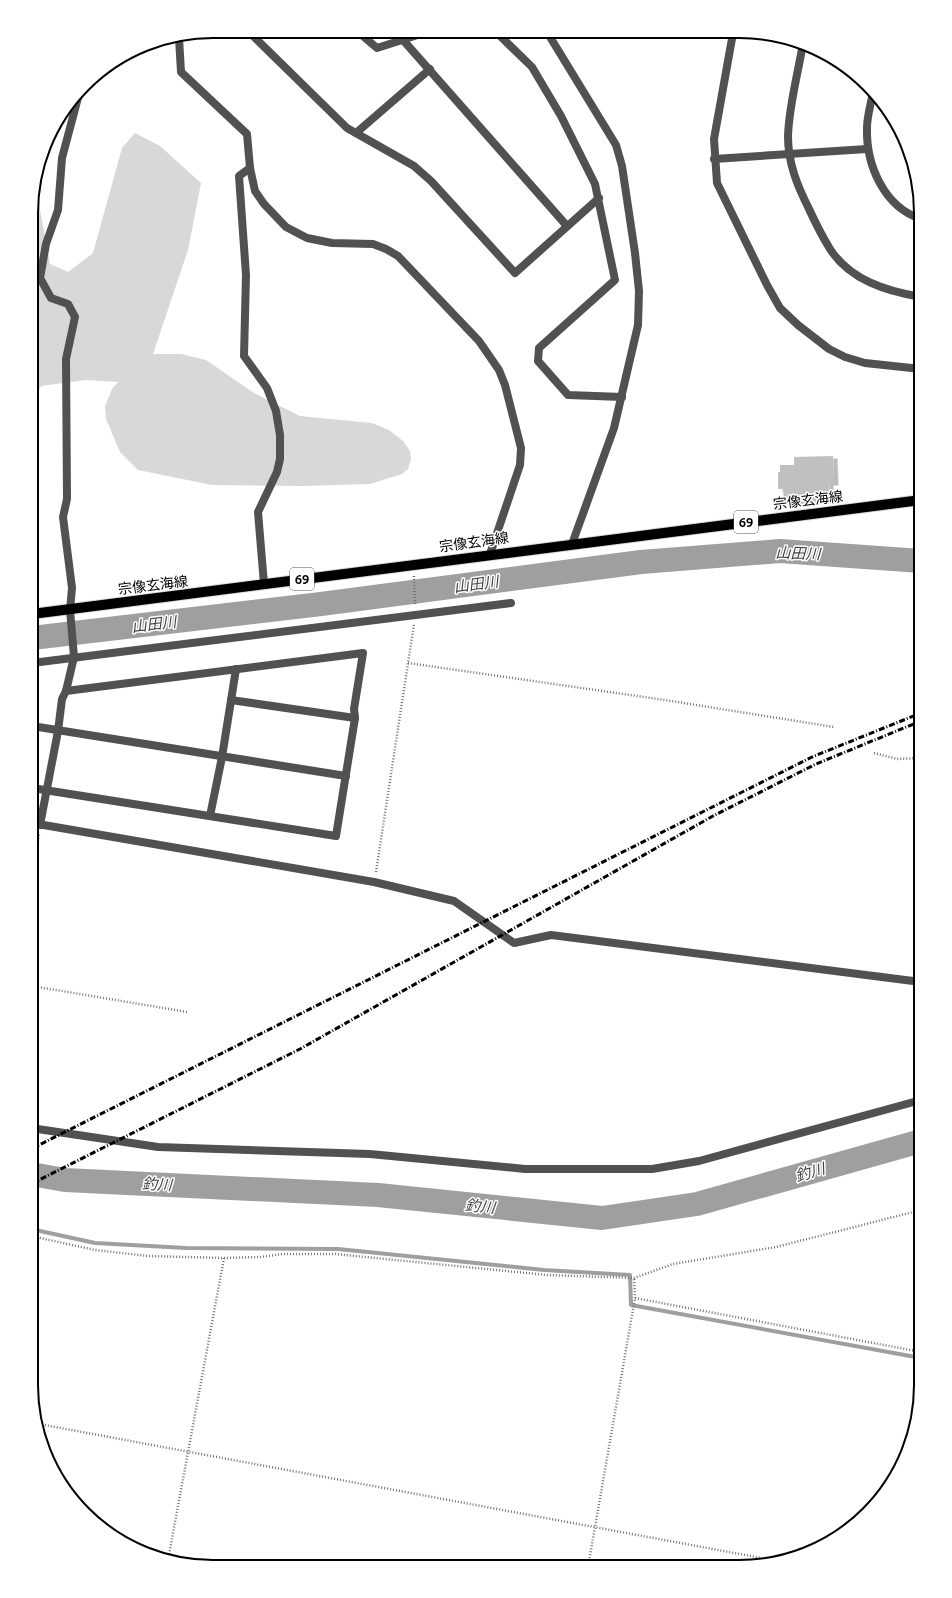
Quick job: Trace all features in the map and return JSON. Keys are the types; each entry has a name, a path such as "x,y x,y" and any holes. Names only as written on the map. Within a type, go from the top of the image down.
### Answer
{"main road":[{"name":"宗像玄海線","path":"38,613 490,554 914,501"}],"street":[{"path":"255,38 346,128 414,166 431,181 515,273 599,198"},
{"path":"365,38 377,48 409,38"},
{"path":"502,38 532,67 561,116 596,184 615,280 538,348 538,360 568,395 622,397"},
{"path":"551,38 616,145 622,166 639,291 639,309 635,346 614,428 572,544"},
{"path":"732,38 714,139 714,160 717,183 780,308 798,325 829,349 845,357 864,363 914,368"},
{"path":"403,40 567,226"},
{"path":"178,41 181,72 247,134 250,168 255,191 264,204 286,227 308,238 332,243 373,244 398,256 424,282 490,355 505,385 521,448 520,465 490,554"},
{"path":"802,50 790,120 790,154 795,181 830,250 841,262 869,283 891,292 914,296"},
{"path":"356,133 430,69"},
{"path":"872,99 866,126 868,149 888,197 898,208 914,216"},
{"path":"38,818 47,790 58,731 62,699 66,690 74,657 70,610 72,588 63,517 67,499 66,359 75,317 68,304 51,298 40,278 46,244 58,210 62,158 76,104"},
{"path":"714,160 868,149"},
{"path":"250,168 239,176 246,275 244,356 267,388 276,411 280,434 279,465 258,512 264,584"},
{"path":"38,662 511,603"},
{"path":"38,789 336,836 355,718 354,709 363,653 66,690"},
{"path":"210,816 222,757 236,669"},
{"path":"231,700 355,718"},
{"path":"38,727 346,776"},
{"path":"38,824 374,882 454,901 514,943 551,935 914,981"},
{"path":"38,1129 158,1147 370,1154 525,1169 652,1169 699,1161 914,1102"}],"path":[{"path":"374,882 416,614 414,565"},
{"path":"408,663 665,700 834,727"},
{"path":"874,754 897,759 914,758"},
{"path":"38,987 187,1012"},
{"path":"38,1238 95,1250 148,1256 224,1258 261,1257 282,1254 335,1254 547,1275 634,1278 673,1264 776,1247 914,1212"},
{"path":"169,1554 224,1258"},
{"path":"589,1560 635,1298 634,1278"},
{"path":"635,1298 914,1351"},
{"path":"43,1425 764,1559"}],"shaded area":[{"path":"135,133 160,146 201,183 188,250 153,354 181,354 206,360 254,393 300,416 372,423 389,430 403,441 410,451 411,459 408,469 402,474 370,484 302,486 212,485 138,470 120,452 106,419 105,406 112,389 118,382 85,380 41,386 38,392 38,200 50,264 68,272 93,253 122,148"}],"building":[{"path":"833,456 834,483 829,483 830,501 784,502 783,489 778,489 778,472 780,472 780,465 794,465 794,457"}],"waterway":[{"name":"山田川","path":"38,637 321,604 641,562 780,551 914,561"},
{"name":"釣川","path":"38,1175 65,1180 378,1195 602,1218 697,1204 914,1143"},
{"path":"38,1231 95,1243 186,1248 338,1249 544,1270 630,1275 631,1305 914,1357"}],"railway":[{"path":"38,1145 812,757 914,716"},
{"path":"38,1180 300,1049 713,816 816,764 914,724"}]}
